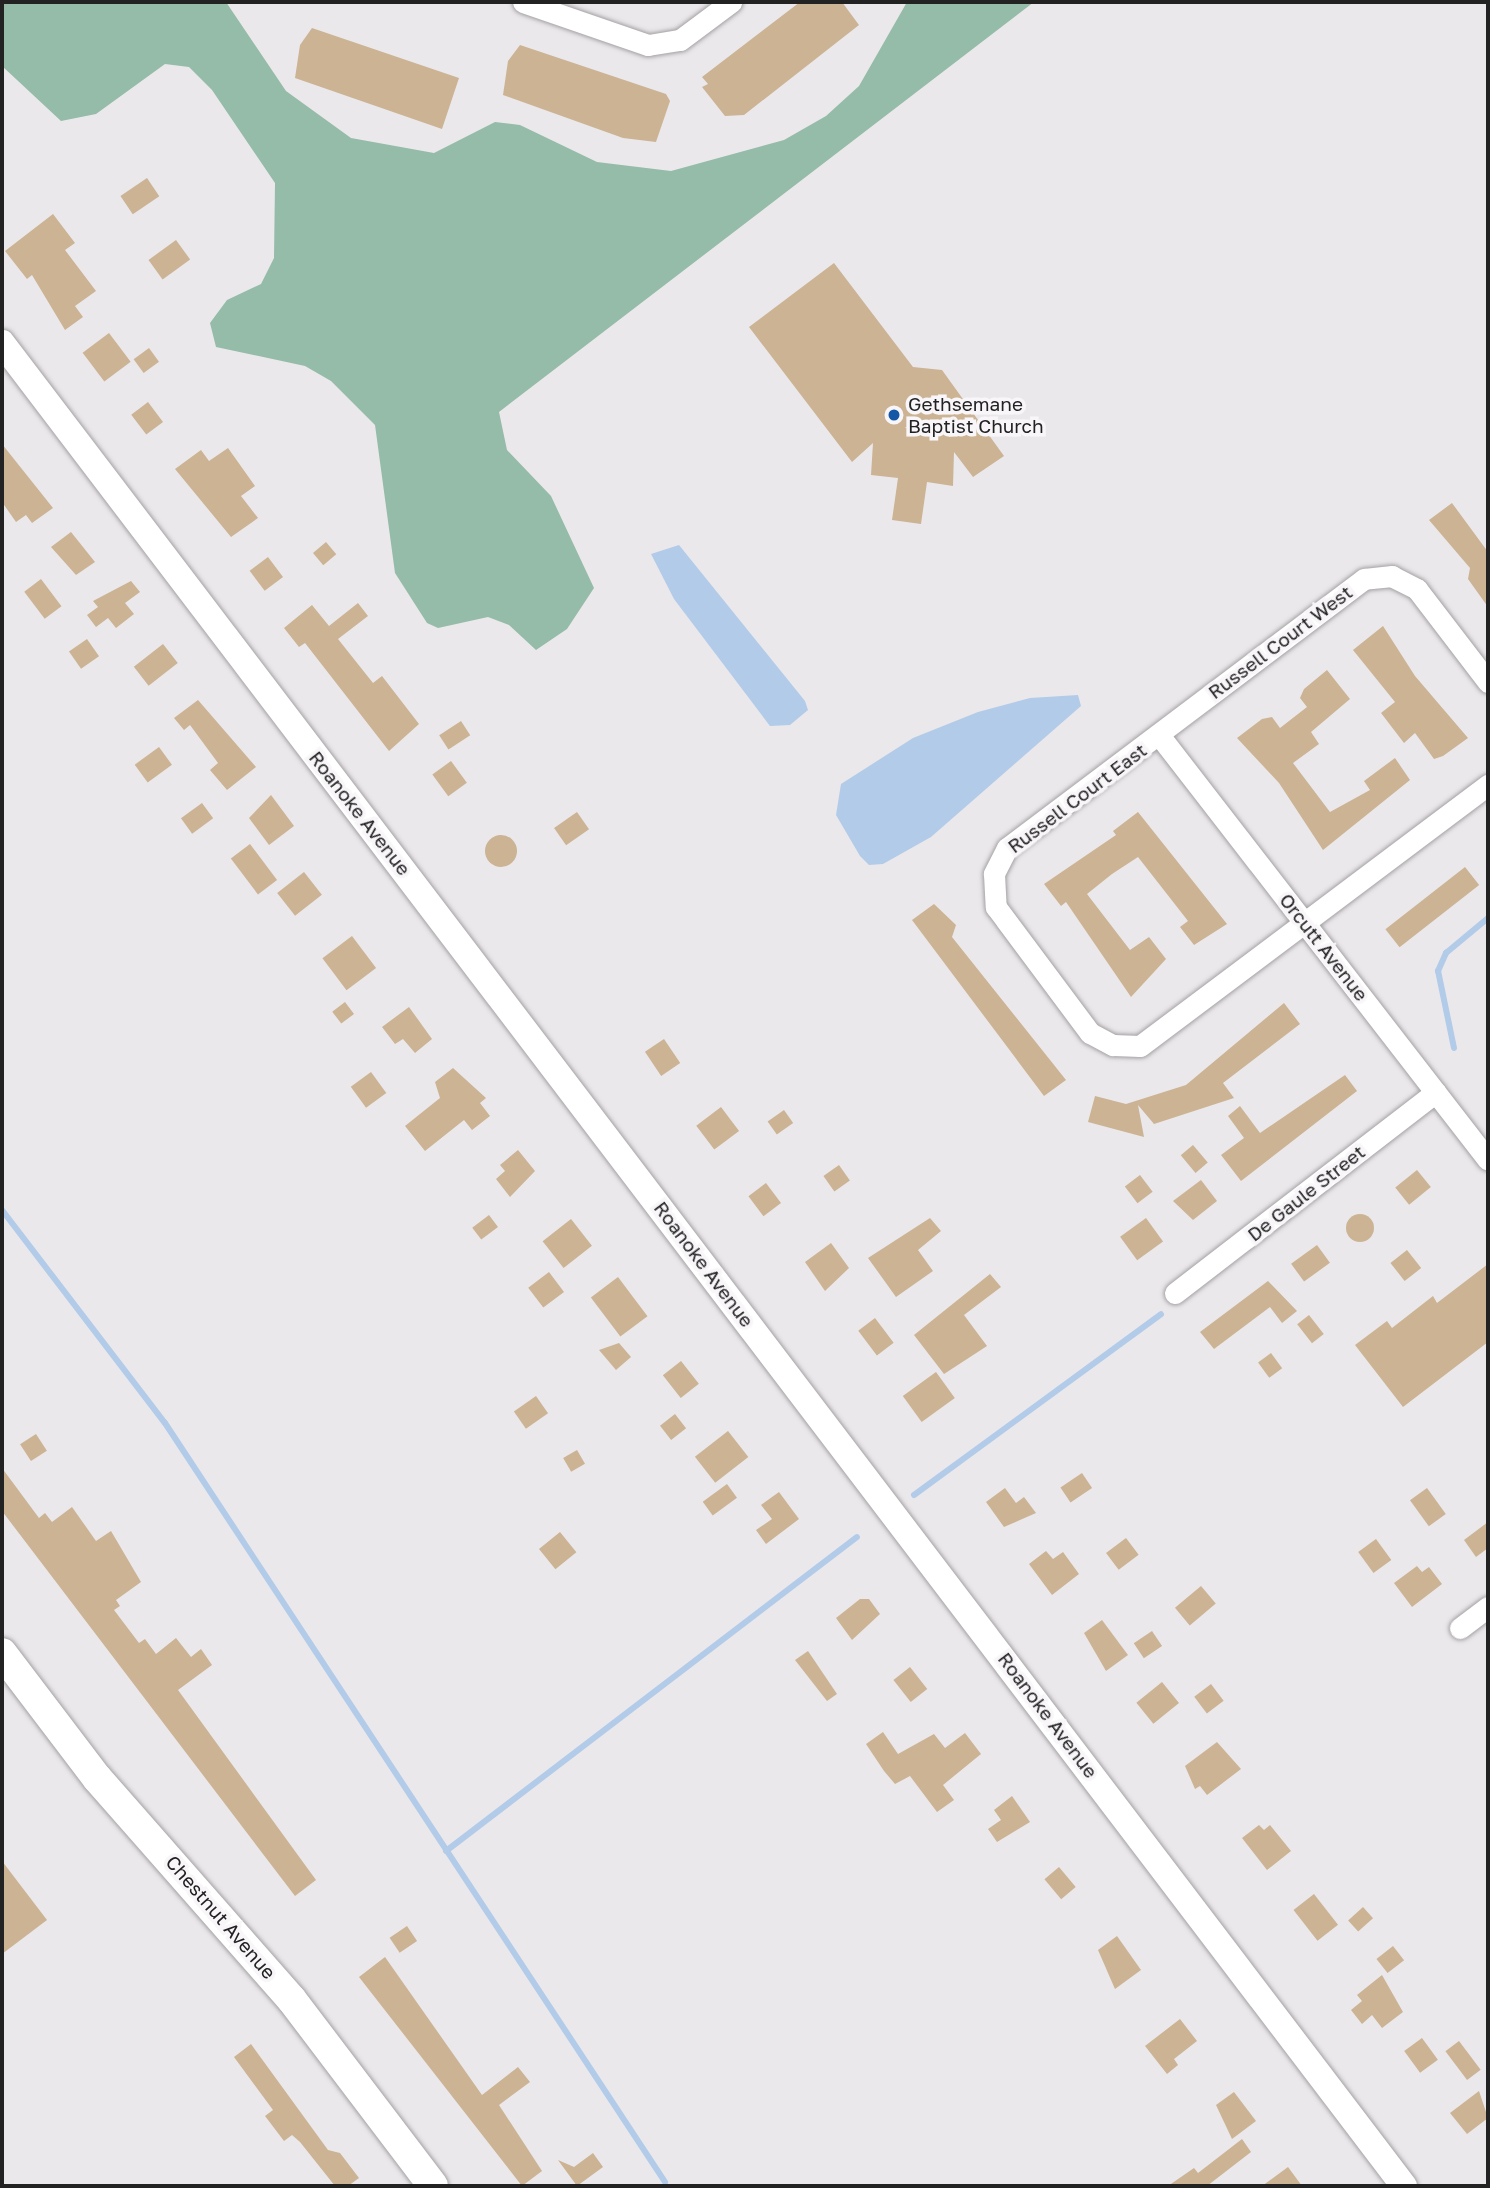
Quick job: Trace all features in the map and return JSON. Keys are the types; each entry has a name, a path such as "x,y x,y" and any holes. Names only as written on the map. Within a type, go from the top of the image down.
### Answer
{"main road":[{"name":"Chestnut Avenue","path":"2,1653 97,1778 292,2000 433,2186"}],"street":[{"path":"523,2 648,45 680,40 731,2"},
{"name":"Roanoke Avenue","path":"2,343 1404,2186"},
{"name":"Russell Court West","path":"1159,735 1331,603 1378,575 1417,589 1488,682"},
{"name":"Russell Court East","path":"1159,735 1007,848 994,874 1004,922 1074,1013 1100,1040 1140,1045 1306,925"},
{"name":"Orcutt Avenue","path":"1159,735 1488,1160"},
{"path":"1306,925 1488,785"},
{"name":"De Gaule Street","path":"1175,1293 1436,1092"},
{"path":"1460,1628 1488,1607"}],"green space":[{"path":"2,2 226,2 286,91 351,138 434,153 495,122 520,125 597,162 671,171 784,140 826,116 859,86 907,2 1034,2 499,412 507,450 551,496 594,588 567,629 536,650 509,625 488,617 438,628 427,623 395,573 375,425 331,381 305,366 216,347 210,323 227,300 261,284 274,258 275,183 212,90 189,67 165,64 96,114 61,121 2,66"}],"water":[{"path":"679,545 805,701 808,710 790,725 770,726 674,599 651,554"},
{"path":"1078,695 1081,706 931,837 883,864 869,865 860,856 836,815 841,784 913,738 978,712 1030,698"}],"building":[{"path":"800,2 842,2 859,25 744,115 725,116 702,87 708,84 702,77"},
{"path":"312,28 459,78 442,129 295,78 300,45"},
{"path":"520,45 666,94 670,101 656,142 623,138 503,95 508,61"},
{"path":"147,178 159,196 133,214 120,196"},
{"path":"53,214 75,243 65,250 96,291 75,306 83,317 65,330 32,275 27,279 5,251"},
{"path":"176,240 190,259 163,279 148,260"},
{"name":"Gethsemane Baptist Church","path":"834,263 913,367 942,370 1004,456 973,477 954,452 953,486 927,482 921,524 892,520 898,478 871,475 873,443 852,462 749,327"},
{"path":"109,333 131,362 104,382 83,353"},
{"path":"149,348 159,362 144,373 134,359"},
{"path":"148,402 163,422 146,435 131,415"},
{"path":"2,444 53,508 32,523 26,515 16,522 2,502"},
{"path":"228,448 255,486 241,496 258,518 231,537 175,469 201,450 209,461"},
{"path":"1452,503 1488,552 1488,607 1468,579 1470,568 1429,520"},
{"path":"71,532 95,562 76,575 51,547"},
{"path":"326,542 336,554 323,565 313,553"},
{"path":"268,557 283,577 265,591 250,571"},
{"path":"41,579 61,606 45,619 24,592"},
{"path":"131,581 140,592 125,603 134,614 116,628 108,618 96,627 87,615 98,607 93,601"},
{"path":"358,603 368,616 338,639 373,683 382,676 419,724 389,751 305,643 299,647 284,628 312,605 329,626"},
{"path":"1383,626 1415,676 1468,738 1443,756 1434,759 1415,733 1404,743 1381,713 1395,702 1353,650"},
{"path":"87,639 99,656 81,669 69,652"},
{"path":"163,644 178,663 149,686 134,667"},
{"path":"1327,670 1350,699 1311,732 1319,744 1293,763 1330,812 1370,790 1364,781 1395,758 1410,780 1323,850 1279,783 1237,738 1262,719 1272,717 1280,728 1307,707 1300,698 1304,689"},
{"path":"198,700 256,767 227,790 210,770 218,763 190,725 184,730 174,718"},
{"path":"461,721 470,735 448,749 439,735"},
{"path":"159,747 172,765 148,782 135,765"},
{"path":"451,761 467,783 448,796 432,775"},
{"path":"271,795 294,826 269,845 249,818"},
{"path":"202,803 213,818 192,834 181,818"},
{"path":"577,812 589,829 566,845 554,828"},
{"path":"1138,812 1227,924 1194,945 1180,927 1188,921 1138,857 1112,874 1087,894 1130,950 1149,937 1166,959 1131,997 1066,902 1061,906 1044,884 1116,835 1113,831"},
{"path":"501,835 512,840 517,851 512,862 501,867 490,862 485,851 490,840"},
{"path":"250,844 277,880 258,894 231,858"},
{"path":"1465,867 1479,885 1400,947 1385,929"},
{"path":"304,872 322,895 295,916 277,893"},
{"path":"934,904 956,925 952,937 1066,1080 1044,1096 912,920"},
{"path":"352,936 376,968 347,990 322,958"},
{"path":"345,1002 354,1014 341,1024 332,1012"},
{"path":"1284,1003 1300,1024 1223,1083 1234,1098 1154,1124 1138,1105 1144,1137 1088,1122 1095,1096 1126,1104 1186,1085"},
{"path":"409,1007 432,1039 415,1053 403,1039 395,1044 382,1027"},
{"path":"664,1039 680,1063 661,1076 645,1052"},
{"path":"453,1068 486,1098 480,1103 490,1116 472,1130 464,1120 425,1151 405,1126 440,1098 435,1082"},
{"path":"371,1072 386,1093 366,1108 351,1087"},
{"path":"1345,1075 1357,1091 1241,1181 1221,1155 1244,1138 1228,1116 1240,1106 1260,1133"},
{"path":"721,1107 739,1131 714,1150 696,1126"},
{"path":"784,1110 793,1123 777,1135 768,1121"},
{"path":"1193,1145 1208,1163 1196,1173 1181,1155"},
{"path":"518,1150 535,1171 510,1197 496,1179 505,1171 500,1165"},
{"path":"839,1165 850,1181 834,1191 823,1176"},
{"path":"1417,1170 1431,1187 1409,1205 1395,1188"},
{"path":"1140,1175 1153,1192 1137,1203 1125,1186"},
{"path":"1201,1180 1217,1201 1193,1220 1173,1201"},
{"path":"766,1183 781,1203 763,1216 748,1196"},
{"path":"1360,1214 1370,1218 1374,1228 1370,1238 1360,1242 1350,1238 1346,1228 1350,1218"},
{"path":"489,1215 498,1227 481,1240 472,1228"},
{"path":"930,1218 941,1231 918,1250 933,1271 896,1297 868,1258"},
{"path":"1146,1218 1163,1241 1137,1260 1120,1237"},
{"path":"571,1219 592,1246 564,1268 543,1241"},
{"path":"831,1243 849,1268 825,1291 805,1262"},
{"path":"1317,1245 1330,1263 1304,1282 1291,1264"},
{"path":"1407,1250 1421,1268 1405,1281 1390,1263"},
{"path":"1488,1264 1488,1342 1403,1407 1355,1345 1387,1321 1392,1328 1433,1296 1437,1303"},
{"path":"549,1272 564,1292 543,1308 528,1288"},
{"path":"990,1274 1001,1287 964,1315 987,1346 944,1374 914,1335"},
{"path":"618,1277 647,1316 620,1337 591,1297"},
{"path":"1268,1281 1297,1311 1282,1323 1270,1307 1214,1349 1200,1332"},
{"path":"1309,1315 1324,1334 1312,1343 1297,1324"},
{"path":"875,1318 894,1343 877,1355 858,1331"},
{"path":"619,1343 631,1357 616,1370 599,1350"},
{"path":"1271,1353 1282,1368 1269,1378 1258,1362"},
{"path":"681,1361 699,1384 681,1398 663,1375"},
{"path":"936,1372 955,1398 922,1422 903,1396"},
{"path":"536,1396 548,1413 526,1429 514,1411"},
{"path":"675,1414 686,1428 671,1440 660,1426"},
{"path":"728,1431 748,1457 715,1483 695,1457"},
{"path":"36,1434 47,1451 31,1461 20,1444"},
{"path":"577,1450 585,1464 571,1472 563,1458"},
{"path":"2,1468 39,1518 45,1513 52,1522 72,1507 96,1541 111,1531 141,1582 116,1600 120,1606 114,1610 139,1643 145,1639 156,1654 176,1638 191,1657 201,1649 212,1665 178,1690 316,1880 295,1896 2,1511"},
{"path":"1082,1473 1092,1488 1071,1502 1060,1488"},
{"path":"727,1484 737,1498 713,1515 703,1502"},
{"path":"1005,1488 1016,1503 1024,1497 1036,1513 1004,1527 986,1502"},
{"path":"1427,1488 1446,1514 1429,1526 1410,1500"},
{"path":"779,1492 799,1519 766,1544 756,1530 772,1519 761,1505"},
{"path":"1488,1522 1488,1548 1476,1557 1464,1540"},
{"path":"560,1532 576,1552 555,1569 539,1549"},
{"path":"1126,1538 1139,1555 1119,1570 1106,1553"},
{"path":"1376,1539 1391,1560 1373,1573 1358,1552"},
{"path":"1046,1551 1053,1559 1063,1552 1079,1574 1052,1595 1029,1564"},
{"path":"1417,1566 1422,1572 1429,1567 1442,1584 1412,1607 1394,1583"},
{"path":"1201,1586 1216,1604 1190,1625 1175,1608"},
{"path":"860,1599 869,1599 880,1614 852,1640 836,1618"},
{"path":"1102,1620 1128,1655 1106,1671 1084,1633"},
{"path":"1152,1631 1162,1646 1144,1658 1134,1643"},
{"path":"808,1651 837,1694 827,1701 795,1660"},
{"path":"910,1667 927,1689 911,1702 893,1680"},
{"path":"1162,1682 1179,1703 1153,1724 1136,1703"},
{"path":"1211,1684 1224,1701 1207,1713 1194,1697"},
{"path":"883,1732 898,1754 934,1734 945,1748 965,1733 981,1754 943,1785 954,1800 937,1812 910,1776 895,1784 884,1771 866,1744"},
{"path":"1217,1742 1241,1769 1207,1795 1200,1786 1195,1789 1185,1766"},
{"path":"1012,1796 1030,1822 997,1842 988,1829 1001,1820 994,1810"},
{"path":"1259,1825 1264,1830 1270,1825 1291,1851 1267,1870 1242,1838"},
{"path":"2,1861 47,1920 2,1954"},
{"path":"1059,1867 1076,1887 1061,1899 1044,1879"},
{"path":"1314,1894 1338,1925 1318,1941 1294,1910"},
{"path":"1363,1907 1373,1918 1358,1932 1348,1920"},
{"path":"407,1926 417,1941 400,1953 390,1938"},
{"path":"1117,1936 1141,1970 1115,1989 1098,1950"},
{"path":"1393,1946 1404,1960 1388,1973 1376,1959"},
{"path":"385,1957 482,2095 518,2067 530,2082 499,2105 542,2171 522,2186 359,1977"},
{"path":"1382,1975 1403,2012 1382,2028 1372,2015 1362,2024 1351,2010 1362,2001 1357,1995"},
{"path":"1180,2019 1197,2041 1174,2059 1178,2065 1167,2074 1145,2046"},
{"path":"1422,2038 1438,2060 1420,2073 1404,2051"},
{"path":"1459,2041 1481,2070 1467,2080 1445,2051"},
{"path":"251,2044 328,2150 340,2153 359,2178 348,2186 335,2186 300,2142 292,2135 284,2141 265,2116 273,2110 234,2057"},
{"path":"1479,2091 1488,2118 1467,2134 1450,2113"},
{"path":"1234,2092 1256,2121 1232,2139 1216,2105"},
{"path":"1242,2139 1251,2152 1207,2186 1168,2186 1194,2168 1198,2173"},
{"path":"593,2153 603,2167 577,2186 558,2160 574,2167"},
{"path":"1288,2167 1302,2186 1262,2186"}],"waterway":[{"path":"1454,1048 1438,971 1446,953 1488,918"},
{"path":"2,1210 165,1423 665,2182"},
{"path":"914,1495 1161,1314"},
{"path":"446,1851 857,1537"}],"place":[{"name":"Gethsemane Baptist Church","path":"894,415"}]}
